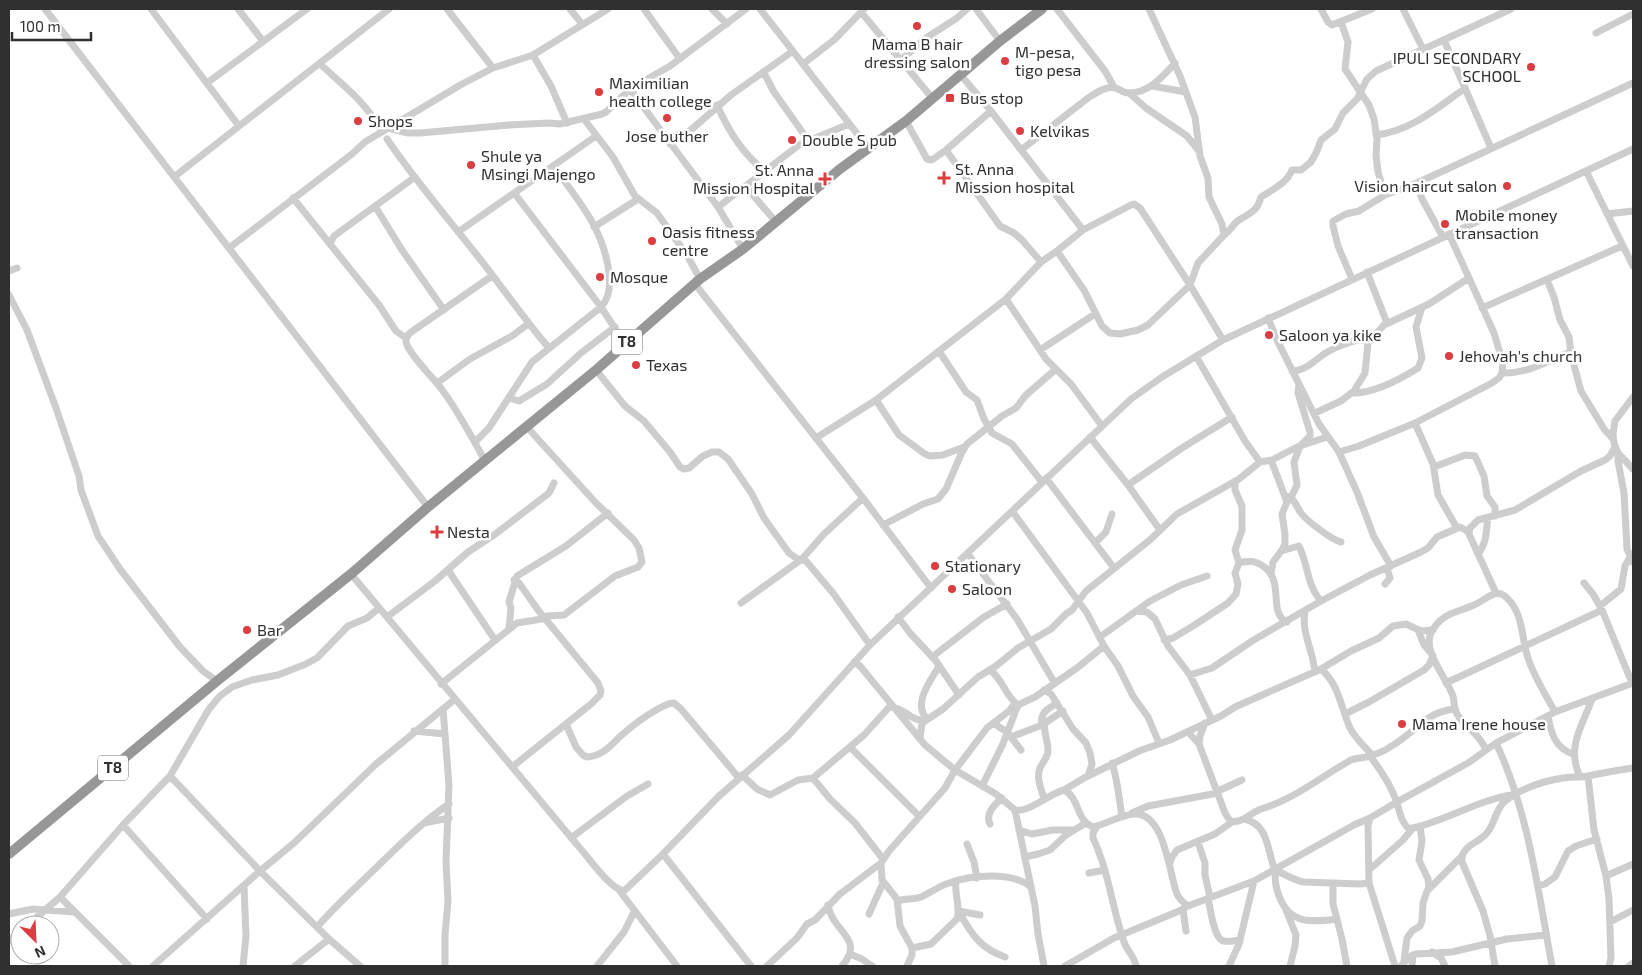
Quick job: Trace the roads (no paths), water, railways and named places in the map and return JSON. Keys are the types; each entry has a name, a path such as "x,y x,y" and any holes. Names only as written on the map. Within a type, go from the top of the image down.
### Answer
{"highway":[{"name":"T8","path":"9,854 217,681 351,574 428,507 596,370 698,282 906,121 1000,41 1042,9"}],"street":[{"path":"45,9 428,507"},
{"path":"151,9 239,126"},
{"path":"238,9 263,41"},
{"path":"207,83 307,9"},
{"path":"174,177 389,9"},
{"path":"447,9 493,68"},
{"path":"570,9 582,24"},
{"path":"229,248 365,142 412,116 462,84 493,68 533,54 608,9"},
{"path":"644,9 680,58"},
{"path":"712,9 727,24"},
{"path":"320,64 361,100 385,130 420,133 567,123 606,112 630,89 680,58 746,9"},
{"path":"760,9 869,149"},
{"path":"901,60 926,38 957,18 967,9"},
{"path":"976,9 1000,41"},
{"path":"1057,9 1105,71 1114,87 1129,93 1146,108 1187,136 1200,154"},
{"path":"1149,9 1175,63 1197,124 1200,154 1208,178 1209,197 1222,224 1224,235"},
{"path":"1322,9 1330,24 1341,22 1372,9"},
{"path":"1403,9 1423,49"},
{"path":"1057,251 1084,290 1102,326 1110,333 1120,334 1138,330 1148,325 1190,285 1198,262 1239,220 1258,207 1261,196 1271,192 1292,170 1301,170 1308,165 1315,156 1321,140 1333,131 1343,113 1355,101 1369,77 1376,71 1512,9"},
{"path":"803,64 834,40 863,10 933,99"},
{"path":"1596,33 1633,14"},
{"path":"1341,22 1348,42 1345,69 1369,105 1374,119 1378,172 1385,194"},
{"path":"1444,40 1491,148"},
{"path":"670,144 692,130 717,106 793,51"},
{"path":"533,54 551,86 567,123"},
{"path":"1129,93 1152,86 1175,63"},
{"path":"764,72 774,92 808,140"},
{"path":"960,74 1083,230"},
{"path":"1352,279 1338,246 1333,221 1346,214 1358,211 1385,194 1416,183 1633,83"},
{"path":"1152,86 1186,92"},
{"path":"1021,150 1088,98 1100,91 1114,87"},
{"path":"630,89 718,207 743,249"},
{"path":"1376,135 1392,133 1419,121 1464,89"},
{"path":"717,106 731,134 747,155 765,170"},
{"path":"906,121 927,159 934,159 991,111"},
{"path":"584,119 613,158 631,190 638,199 657,213 687,255 698,282 931,588"},
{"path":"718,207 791,150 808,140 850,124"},
{"path":"458,232 596,136"},
{"path":"387,138 528,324 549,348"},
{"path":"619,890 626,890 718,797 789,735 870,645 1131,398 1223,340 1633,149"},
{"path":"946,150 1000,226 1014,233 1022,240 1041,262"},
{"path":"475,442 486,433 532,362 601,307 608,294 610,277 608,263 594,227 554,166"},
{"path":"1586,171 1622,246 1633,264"},
{"path":"330,244 334,236 415,177"},
{"path":"1339,452 1366,444 1415,423 1486,387 1502,373 1503,363 1494,333 1469,278 1446,236 1422,199 1416,183"},
{"path":"746,187 776,222"},
{"path":"515,194 601,307 625,344"},
{"path":"293,198 379,305 396,331 406,338 410,351 437,383 456,410 485,461"},
{"path":"594,227 638,199"},
{"path":"816,438 876,400 1006,299 1041,262 1083,230 1131,205 1137,206 1190,285 1223,340"},
{"path":"375,206 402,250 444,310"},
{"path":"1607,214 1633,211"},
{"path":"323,236 334,236"},
{"path":"1482,308 1622,246"},
{"path":"9,271 18,268"},
{"path":"1367,272 1387,323"},
{"path":"406,338 417,327 492,276"},
{"path":"1314,413 1341,401 1353,393 1364,376 1368,343 1387,323 1422,308 1469,278"},
{"path":"1547,280 1560,320 1569,337 1570,352 1576,377 1583,395 1604,429 1633,469"},
{"path":"9,295 27,330 56,408 79,476 84,501 98,536 120,569 146,600 180,648 203,671 217,681"},
{"path":"1006,299 1040,350 1071,384 1102,426"},
{"path":"1353,393 1368,392 1418,368 1422,358 1416,327 1422,308"},
{"path":"1040,350 1095,314"},
{"path":"1268,318 1292,371 1327,437 1339,452 1357,492 1374,537 1389,567 1390,576 1386,584"},
{"path":"437,383 470,359 512,336 528,324"},
{"path":"509,398 519,401 539,390 581,353 615,328"},
{"path":"1292,371 1303,368 1327,352 1357,340 1363,340 1368,343"},
{"path":"939,351 966,392 977,400 988,427 997,437 1007,440 1012,444 1044,480 1114,568"},
{"path":"1502,373 1526,370 1570,352"},
{"path":"1196,356 1245,441 1260,462"},
{"path":"876,400 900,435 925,454 943,456 964,447 988,427 1016,408 1021,404 1026,395 1056,369"},
{"path":"596,370 625,406 648,425 680,467 684,469 689,468 703,456 712,452 719,452 728,459 752,494 764,518 781,539 789,553 796,558 806,561 833,593 870,645"},
{"path":"1271,574 1273,562 1281,551 1286,538 1282,514 1288,497 1297,486 1294,462 1300,446 1310,436 1298,393 1299,383"},
{"path":"1446,683 1601,608 1621,589 1625,566 1631,560 1624,510 1624,493 1616,446 1615,421 1633,397"},
{"path":"1128,485 1182,448 1232,418"},
{"path":"1415,423 1434,467 1438,495 1457,528 1469,532"},
{"path":"441,684 519,622 564,615 615,576 628,572 642,562 639,548 634,540 608,512 595,502 526,426"},
{"path":"1090,437 1160,530"},
{"path":"920,739 920,729 926,720 959,695 978,677 1031,640 1051,629 1114,568 1181,511 1235,481 1260,462 1271,460 1300,446 1327,437"},
{"path":"1496,593 1469,532 1470,528 1476,522 1491,516 1515,510 1582,471 1605,460 1616,446"},
{"path":"883,525 941,496 946,489 964,447"},
{"path":"1434,467 1465,455 1474,456 1484,476 1487,496 1495,507 1484,546 1478,554"},
{"path":"1271,460 1288,497 1306,518 1335,540 1341,542"},
{"path":"1164,640 1182,633 1232,600 1236,594 1238,587 1235,573 1239,562 1235,550 1242,530 1242,506 1235,490 1235,481"},
{"path":"387,617 448,570 468,552 500,531 549,493 554,483"},
{"path":"741,603 802,559 824,534 864,498"},
{"path":"1012,510 1087,613 1133,696 1148,718 1159,743"},
{"path":"509,629 511,609 509,602 514,580 518,575 566,546 608,512"},
{"path":"1095,543 1106,532 1112,514"},
{"path":"1190,675 1212,668 1252,641 1321,601 1425,550 1437,537 1457,528"},
{"path":"1281,551 1299,546 1310,585 1321,601"},
{"path":"968,554 1007,604 1031,640 1053,683"},
{"path":"1239,562 1253,562 1271,574 1275,583 1277,610 1283,620 1287,622"},
{"path":"448,570 495,640"},
{"path":"351,574 571,838 619,890 677,966"},
{"path":"1100,637 1136,611 1174,588 1207,576"},
{"path":"512,767 591,704 600,696 601,691 598,683 544,618 519,583 514,580"},
{"path":"1065,966 1099,945 1122,934 1254,880 1354,824 1370,818 1468,763 1496,743 1552,714 1633,683 1601,608 1584,582"},
{"path":"1486,749 1473,732 1460,720 1454,709 1454,698 1433,655 1430,636 1433,630 1449,613 1474,606 1496,593 1505,595 1518,616 1528,658 1552,714 1551,730 1555,741 1566,752 1573,754"},
{"path":"932,657 984,617 1007,604"},
{"path":"40,915 60,897 123,824 170,776 210,709 220,696 239,684 278,675 317,658 348,626 367,618 379,608"},
{"path":"1136,611 1144,611 1157,622 1164,640 1190,675 1209,721"},
{"path":"1305,611 1303,626 1318,670 1330,679 1354,735 1383,774 1397,802 1402,821 1408,829 1477,805 1516,794 1538,784 1633,768"},
{"path":"898,618 932,657 959,695"},
{"path":"1015,810 1027,810 1044,798 1064,790 1138,750 1188,732 1235,707 1318,670 1379,638 1393,626 1407,624 1418,630 1433,630"},
{"path":"1418,630 1424,645 1433,655"},
{"path":"766,966 797,938 807,924 815,920 840,894 882,861 945,788 955,770 987,728 1017,704 1048,692 1053,683 1104,646"},
{"path":"1346,714 1424,670 1429,665 1433,655"},
{"path":"854,662 860,666 920,739 955,770 1002,798 1015,810 1044,966"},
{"path":"926,720 923,715 922,702 927,687 939,666"},
{"path":"982,786 1009,734 1017,704 999,678 990,670"},
{"path":"1048,692 1063,711 1073,729 1086,743 1092,762 1088,776"},
{"path":"1592,698 1575,742 1573,754 1584,776 1594,830 1606,876 1610,922 1611,958 1609,966"},
{"path":"153,966 294,843 375,765 455,699"},
{"path":"1044,798 1038,779 1048,748 1044,724 1041,719 1043,714 1056,703"},
{"path":"566,724 579,751 587,757 592,757 605,751 647,716 667,704 674,704 681,709 741,777 757,790 770,795 798,780 813,778 876,724 892,707"},
{"path":"892,707 901,710 912,719 926,720"},
{"path":"444,709 449,804 445,966"},
{"path":"1170,863 1175,851 1215,834 1232,822 1244,819 1257,811 1280,803 1354,759 1371,756 1395,744 1421,722 1445,710 1454,709"},
{"path":"1009,734 1044,724 1063,711"},
{"path":"1199,744 1200,736 1209,721"},
{"path":"993,723 1009,734 1021,750"},
{"path":"414,731 445,734"},
{"path":"1188,732 1199,744 1225,813 1232,822"},
{"path":"1496,743 1516,794 1530,849 1552,966"},
{"path":"850,747 919,816"},
{"path":"1092,762 1098,768 1104,768"},
{"path":"1112,764 1116,777 1117,793 1125,816"},
{"path":"170,776 260,871 329,939 360,966"},
{"path":"813,778 830,799 854,822 882,861 881,876 883,883 895,895 898,901 900,926 912,948 912,955 907,966"},
{"path":"1064,790 1071,795 1083,821 1097,826 1148,806 1218,792 1242,780"},
{"path":"571,838 627,796 648,784"},
{"path":"1403,964 1407,938 1412,931 1419,927 1422,921 1423,903 1429,889 1468,848 1488,832 1501,806 1516,794"},
{"path":"990,824 988,820 989,814 1002,798"},
{"path":"317,927 341,901 424,823 449,804"},
{"path":"1125,816 1142,815 1157,830 1170,863 1177,895 1185,907 1186,931"},
{"path":"424,823 449,818"},
{"path":"1370,818 1368,826 1369,883 1395,966"},
{"path":"1244,819 1255,822 1262,830 1275,869 1276,889 1296,935 1296,946 1290,966"},
{"path":"1025,857 1050,850 1073,830 1086,823"},
{"path":"123,824 207,919"},
{"path":"1097,826 1093,833 1093,838 1105,870 1125,946 1134,959 1136,966"},
{"path":"1369,870 1417,827"},
{"path":"1417,827 1422,842 1419,860 1428,879 1429,889"},
{"path":"1019,830 1032,834 1053,830 1073,830"},
{"path":"1538,886 1551,881 1555,877 1568,850 1597,839"},
{"path":"1198,842 1205,863 1205,875 1218,938 1224,942 1240,940"},
{"path":"967,844 974,862 977,878"},
{"path":"663,854 751,966"},
{"path":"1461,857 1465,871 1483,911 1495,966"},
{"path":"1606,876 1633,864"},
{"path":"1275,869 1299,881 1369,883"},
{"path":"1090,872 1105,870"},
{"path":"898,901 921,897 942,885 956,881 992,876 1011,878 1026,883 1031,888"},
{"path":"1229,966 1240,940 1254,880"},
{"path":"956,881 955,892 959,911 970,932 984,947 991,952 1005,957"},
{"path":"869,914 883,883"},
{"path":"1333,883 1333,900 1347,966"},
{"path":"243,966 246,936 244,886"},
{"path":"60,897 129,966"},
{"path":"828,905 832,917 851,943 850,954 842,966"},
{"path":"9,914 33,909 74,912"},
{"path":"1286,910 1305,921 1337,919"},
{"path":"1610,922 1633,910"},
{"path":"959,911 980,915"},
{"path":"912,948 934,942 957,919 959,911"},
{"path":"597,966 624,932 634,912"},
{"path":"1403,964 1413,954 1452,952 1507,939 1546,935"},
{"path":"295,966 329,939"},
{"path":"1389,949 1406,951"},
{"path":"1432,952 1441,958 1445,966"},
{"path":"850,954 872,966"},
{"path":"1412,966 1413,954"},
{"path":"1629,966 1633,963"}],"place":[{"name":"Mama B hair dressing salon","path":"917,26"},
{"name":"M-pesa, tigo pesa","path":"1005,61"},
{"name":"IPULI SECONDARY SCHOOL","path":"1531,67"},
{"name":"Maximilian health college","path":"599,92"},
{"name":"Bus stop","path":"950,98"},
{"name":"Jose buther","path":"667,118"},
{"name":"Shops","path":"358,121"},
{"name":"Kelvikas","path":"1020,131"},
{"name":"Double S pub","path":"792,140"},
{"name":"Shule ya Msingi Majengo","path":"471,165"},
{"name":"St. Anna Mission hospital","path":"944,178"},
{"name":"St. Anna Mission Hospital","path":"825,179"},
{"name":"Vision haircut salon","path":"1507,186"},
{"name":"Mobile money transaction","path":"1445,224"},
{"name":"Oasis fitness centre","path":"652,241"},
{"name":"Mosque","path":"600,277"},
{"name":"Saloon ya kike","path":"1269,335"},
{"name":"Jehovah's church","path":"1449,356"},
{"name":"Texas","path":"636,365"},
{"name":"Nesta","path":"437,532"},
{"name":"Stationary","path":"935,566"},
{"name":"Saloon","path":"952,589"},
{"name":"Bar","path":"247,630"},
{"name":"Mama Irene house","path":"1402,724"}]}
